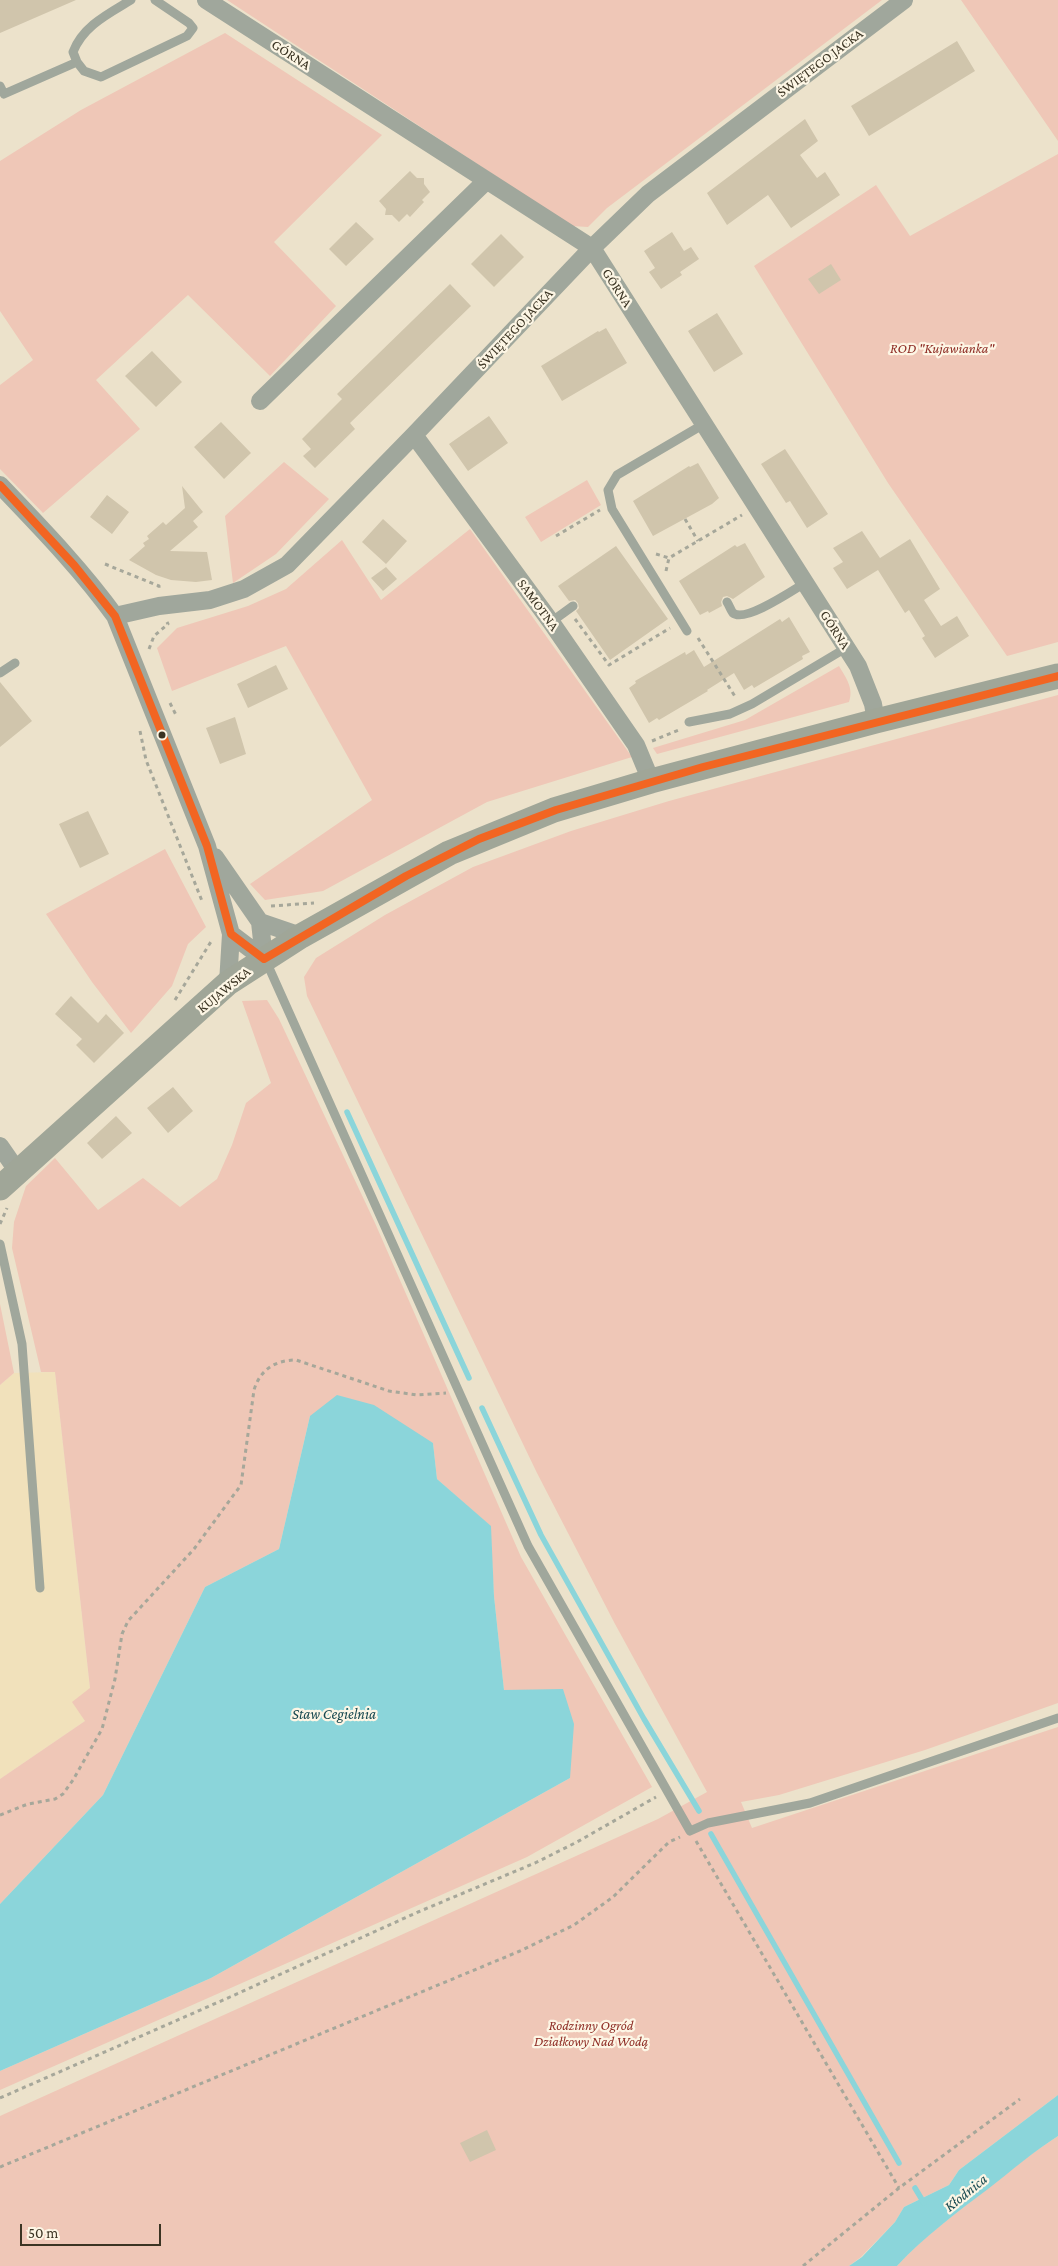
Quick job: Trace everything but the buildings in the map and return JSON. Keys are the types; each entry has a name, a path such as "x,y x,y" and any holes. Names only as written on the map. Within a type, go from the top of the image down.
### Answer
{"street":[{"name":"GÓRNA","path":"206,0 592,248 858,666 873,704 876,721"},
{"name":"ŚWIĘTEGO JACKA","path":"115,616 159,606 210,600 244,590 287,565 592,248 648,194 904,0"},
{"path":"260,401 486,181"},
{"name":"SAMOTNA","path":"414,435 551,622 636,745 651,781"},
{"path":"0,485 65,552 115,616 207,846 231,934 228,983"},
{"name":"KUJAWSKA","path":"9,1180 228,983 301,936 449,853 554,810 651,781 876,721 1058,676"},
{"path":"207,846 260,922 264,959"},
{"path":"260,922 301,936"},
{"path":"231,934 264,959"},
{"path":"0,1146 9,1180"}],"lane":[{"path":"131,0 100,18 77,40 73,52 77,62 84,71 101,78 187,36 193,28 190,23 155,0"},
{"path":"0,86 4,94 77,62"},
{"path":"687,631 612,509 608,490 618,475 704,424"},
{"path":"727,602 733,613 740,615 753,612 805,583"},
{"path":"551,622 570,608"},
{"path":"689,722 730,714 846,648"},
{"path":"0,673 15,663"},
{"path":"264,959 286,1004 528,1546 690,1831 708,1823 810,1803 1058,1718"},
{"path":"0,1244 18,1318 23,1354 40,1588"}],"path":[{"path":"556,536 611,503"},
{"path":"662,589 669,558 742,514"},
{"path":"685,519 698,541"},
{"path":"570,608 609,665 681,621"},
{"path":"687,631 697,637 709,654 740,709"},
{"path":"139,723 146,760 205,910"},
{"path":"663,736 680,730"},
{"path":"0,1815 28,1804 55,1799 63,1794 86,1759 102,1728 115,1679 122,1634 128,1621 194,1548 241,1485 254,1390 258,1377 266,1369 286,1360 296,1360 389,1391 418,1394 459,1392"},
{"path":"0,2098 230,1998 418,1912 535,1863 577,1842 666,1791"},
{"path":"0,2167 520,1951 574,1925 613,1897 669,1842 690,1831 899,2188"},
{"path":"803,2266 899,2188 1020,2099"}],"shaded area":[{"path":"55,1372 90,1688 85,1721 0,1779 0,1385 14,1373"}],"green space":[{"path":"227,0 882,0 607,208 588,227 572,226"},
{"path":"961,0 1058,0 1058,141"},
{"path":"225,33 382,135 274,242 336,306 270,376 188,295 96,380 140,429 43,513 0,469 0,385 33,360 0,311 0,161 81,110"},
{"name":"ROD \"Kujawianka\"","path":"1058,154 1058,642 1007,656 888,483 754,266 876,185 910,236"},
{"path":"284,462 329,499 276,554 233,583 225,516"},
{"path":"587,480 601,505 541,542 525,517"},
{"path":"470,529 632,757 487,802 323,891 265,900 250,884 372,800 286,646 172,691 157,648 177,628 248,606 286,589 342,540 381,600"},
{"path":"839,666 850,688 849,702 657,754 653,748 745,720"},
{"name":"Rodzinny Ogród Działkowy Nad Wodą","path":"1058,695 1058,1703 925,1750 779,1795 741,1802 752,1828 1058,1727 1058,2095 959,2170 949,2185 904,2207 895,2222 861,2257 849,2266 0,2266 0,2116 658,1819 707,1792 615,1624 537,1473 307,996 304,977 316,958 385,915 473,867 571,831 669,801"},
{"path":"165,849 206,927 188,944 172,986 131,1033 92,982 46,914"},
{"path":"267,1000 279,1019 375,1223 521,1557 652,1787 527,1857 0,2090 0,2071 211,1978 570,1778 504,1690 494,1596 490,1526 437,1479 433,1443 310,1416 279,1549 205,1587 103,1795 0,1904 0,1779 85,1721 72,1702 90,1688 55,1372 41,1372 12,1248 14,1222 26,1186 55,1158 98,1210 143,1178 180,1207 217,1179 232,1145 246,1103 271,1083 242,1001"},
{"path":"0,1304 14,1373 0,1385"},
{"path":"1058,2136 1058,2266 897,2266 946,2221 1017,2165"}],"water":[{"name":"Staw Cegielnia","path":"337,1395 374,1405 433,1443 437,1479 491,1526 494,1596 504,1690 563,1689 574,1724 570,1778 211,1978 0,2071 0,1904 103,1795 205,1587 279,1549 310,1416"},
{"name":"Kłodnica","path":"1058,2095 1058,2136 941,2226 897,2266 849,2266 862,2257 895,2222 904,2207 949,2185 959,2170"}],"waterway":[{"path":"347,1112 469,1378"},
{"path":"482,1408 541,1535 644,1719 699,1811"},
{"path":"711,1834 899,2163"},
{"path":"915,2188 924,2203"}],"transit line":[{"path":"0,485 74,565 115,616 207,846 231,934 264,959 406,876 479,839 556,810 703,767 1058,676"}]}
